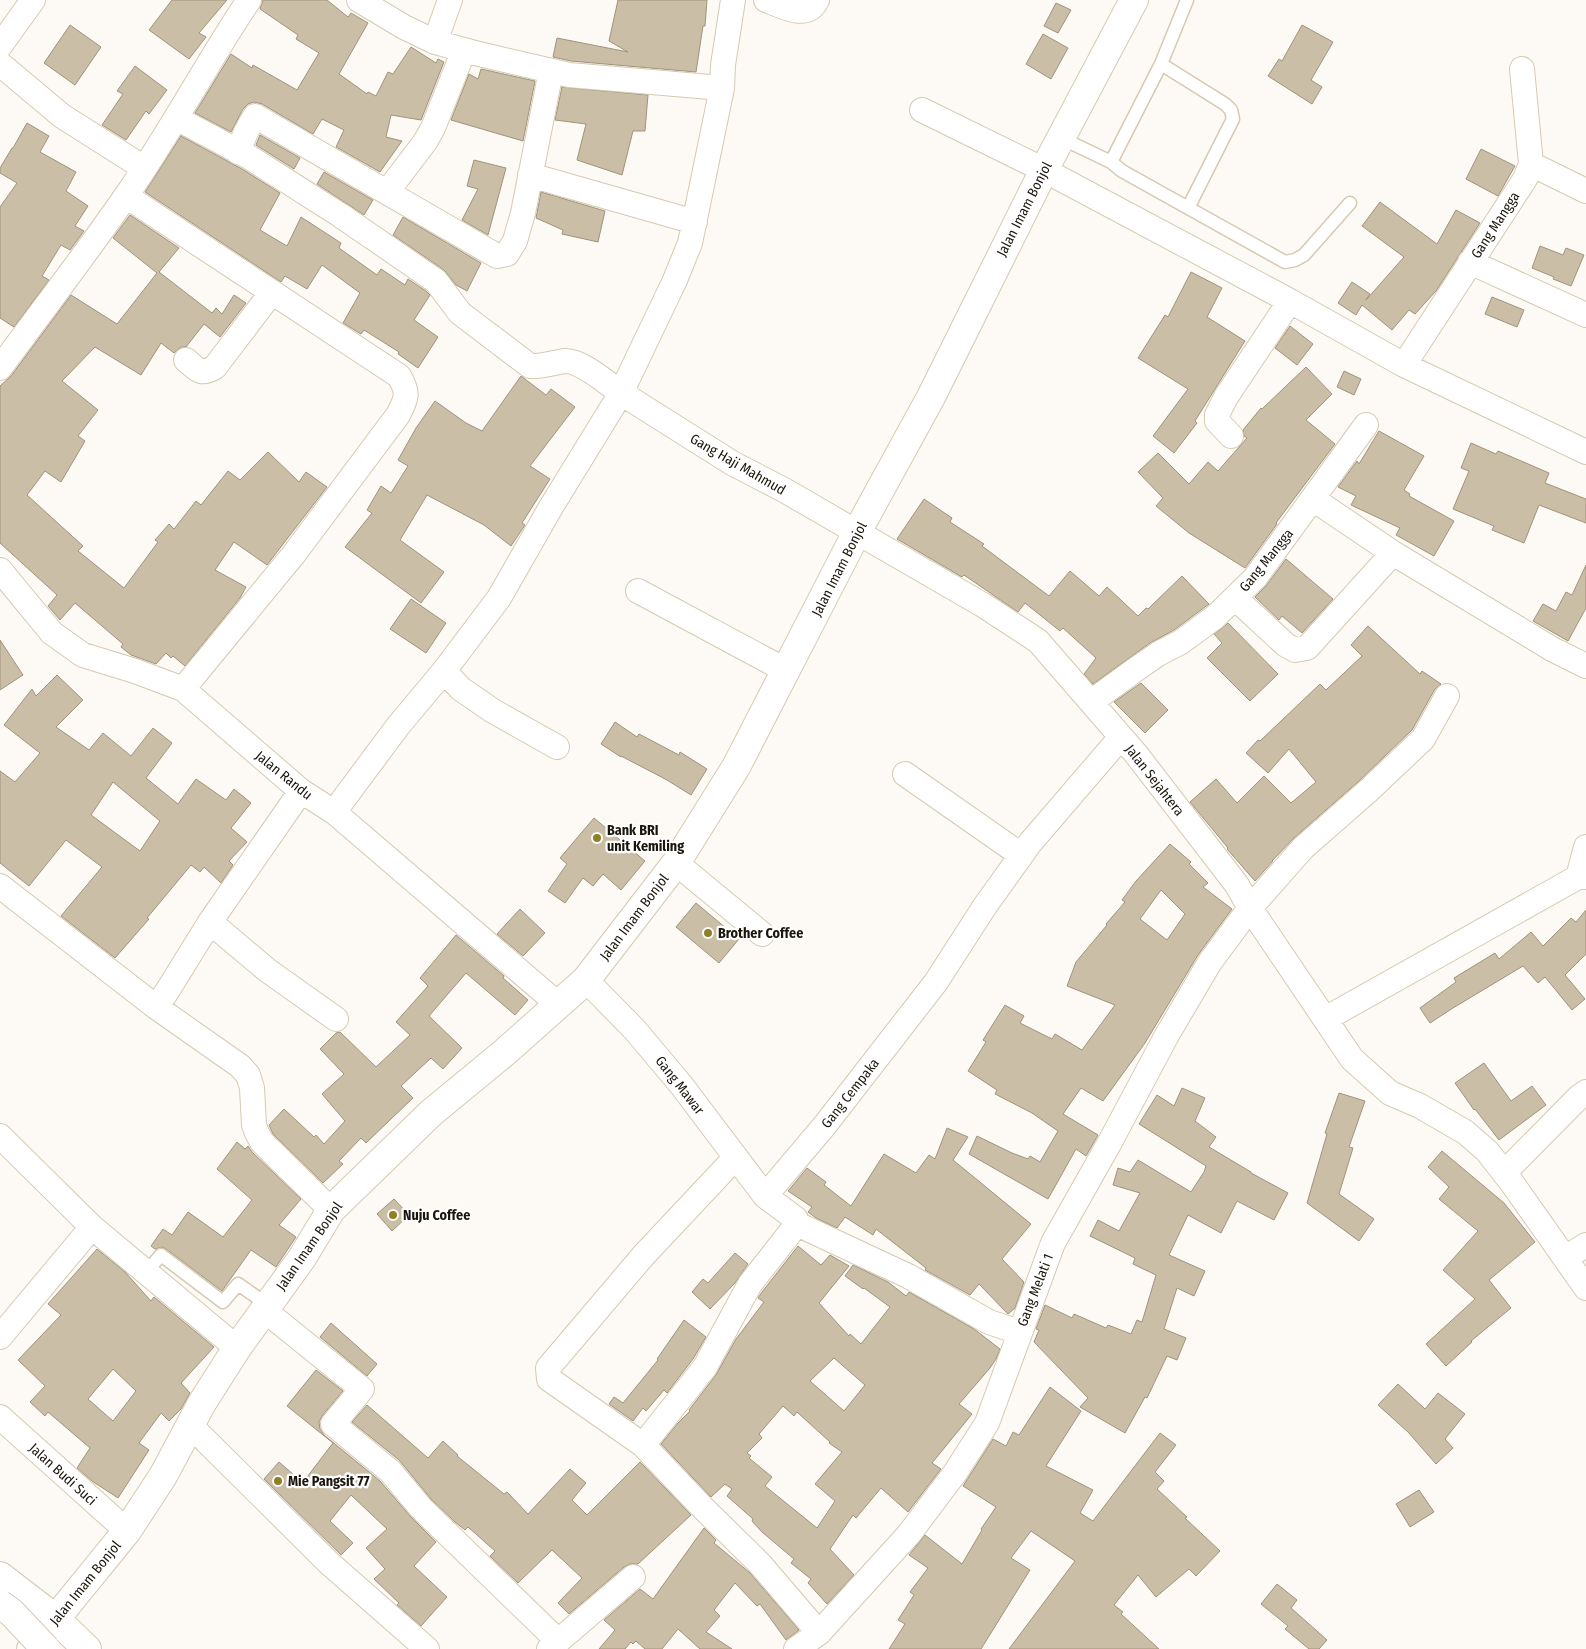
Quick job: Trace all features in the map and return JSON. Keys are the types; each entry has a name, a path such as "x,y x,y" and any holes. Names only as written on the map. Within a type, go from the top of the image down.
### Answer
{"main road":[{"name":"Jalan Imam Bonjol","path":"31,1649 127,1531 163,1476 202,1403 237,1348 302,1258 331,1210 431,1113 586,980 676,863 736,767 787,671 857,532 931,397 1060,138 1134,0"},
{"path":"0,1576 56,1619 87,1649"},
{"path":"0,1604 12,1613 46,1649"}],"street":[{"path":"0,46 33,0"},
{"path":"0,368 126,196 249,0"},
{"path":"359,0 404,27 435,42 464,50 569,75 722,88"},
{"path":"435,42 450,0"},
{"path":"334,812 398,726 444,671 500,598 621,393 685,258 690,243 722,88 723,65 733,0"},
{"path":"766,0 798,12 809,10 817,0"},
{"path":"387,192 425,142 433,128 464,50"},
{"path":"0,64 62,116 144,168"},
{"path":"1522,69 1531,164 1586,191"},
{"path":"238,152 255,116 497,256 507,254 515,241 523,213 551,70"},
{"path":"922,110 1044,170 1290,301 1404,365 1586,452"},
{"name":"Gang Haji Mahmud","path":"176,118 238,152 340,215 436,281 460,314 530,366 566,361 582,366 732,463 857,532"},
{"name":"Gang Mangga","path":"1404,365 1470,262 1480,251 1525,179 1531,164"},
{"path":"530,175 694,222"},
{"path":"126,196 399,376 405,387 406,399 398,415 294,554 183,689"},
{"path":"1470,262 1586,315"},
{"path":"186,360 201,372 206,372 215,367 272,292"},
{"path":"1231,436 1217,421 1217,415 1226,396 1290,301"},
{"name":"Gang Mangga","path":"1091,702 1158,654 1181,642 1215,617 1255,578 1366,424"},
{"path":"1313,499 1393,553 1552,649 1586,666"},
{"name":"Jalan Sejahtera","path":"857,532 983,605 1038,641 1121,737 1237,885 1250,908 1352,1059 1390,1092 1420,1106 1465,1132 1487,1151 1586,1288"},
{"path":"1235,598 1286,645 1294,650 1307,648 1393,553"},
{"name":"Jalan Randu","path":"0,570 52,633 83,655 135,671 183,689 301,791 334,812 559,1005"},
{"path":"638,591 787,671"},
{"path":"444,671 461,689 493,711 557,747"},
{"name":"Gang Melati 1","path":"796,1649 818,1633 909,1534 954,1473 987,1423 1053,1243 1176,1019 1210,962 1250,908 1303,848 1368,792 1423,739 1446,696"},
{"name":"Gang Cempaka","path":"765,1196 825,1125 936,982 1020,855 1121,737"},
{"path":"905,774 1020,855"},
{"path":"156,1007 210,922 301,791"},
{"path":"1325,1019 1582,877 1586,847"},
{"path":"676,863 762,934"},
{"path":"0,886 156,1007 240,1066 248,1075 252,1088 253,1116 257,1133 262,1142 331,1210"},
{"path":"210,922 267,970 336,1019"},
{"name":"Gang Mawar","path":"586,980 635,1030 682,1086 765,1196"},
{"path":"1504,1173 1586,1092"},
{"path":"0,1136 92,1227 237,1348"},
{"path":"735,1158 644,1256 548,1368 549,1379 643,1445 760,1564 818,1633"},
{"path":"765,1196 796,1219 797,1224 908,1276 989,1322 1019,1332"},
{"path":"643,1445 706,1367 750,1284 797,1224"},
{"path":"0,1337 92,1227"},
{"path":"1565,1258 1586,1245"},
{"path":"266,1308 362,1389 333,1424 390,1471 421,1508 554,1645 633,1577"},
{"name":"Jalan Budi Suci","path":"0,1416 127,1531"},
{"path":"190,1425 329,1563 428,1649"}],"lane":[{"path":"1111,162 1161,64 1187,0"},
{"path":"1161,64 1225,104 1231,110 1233,119 1188,208"},
{"path":"1060,138 1111,162 1122,171 1285,262 1295,260 1304,254 1350,203"},
{"path":"146,1272 161,1255 223,1302 238,1284 266,1308"}],"building":[{"path":"172,0 227,0 199,33 206,37 189,59 149,30"},
{"path":"263,0 327,0 348,17 351,13 368,23 339,74 367,94 368,92 376,96 388,72 393,74 411,47 436,63 438,59 444,62 421,120 391,115 386,137 402,141 380,172 336,147 344,130 322,119 313,134 262,104 254,102 248,104 243,109 231,132 195,113 231,54 252,68 253,65 297,90 319,53 296,39 298,35 260,9"},
{"path":"618,0 707,0 705,26 703,26 696,72 571,61 553,57 557,38 628,52 609,41"},
{"path":"1056,3 1071,10 1058,33 1044,26"},
{"path":"70,25 101,47 75,85 44,63"},
{"path":"1302,25 1333,42 1311,80 1322,87 1312,104 1268,76 1279,59 1282,61"},
{"path":"1043,34 1068,48 1051,79 1026,64"},
{"path":"135,66 167,90 149,114 146,111 126,140 102,125 123,94 117,91"},
{"path":"481,69 535,81 523,141 451,120 469,74 478,79"},
{"path":"562,87 648,95 645,131 633,131 622,175 577,160 586,124 555,120"},
{"path":"27,123 49,136 40,152 76,172 66,191 88,206 75,226 84,231 70,250 61,245 42,276 49,280 14,327 0,318 0,207 17,183 0,173 0,168"},
{"path":"260,135 300,158 294,169 256,145"},
{"path":"181,136 242,169 280,193 260,230 287,246 301,217 341,243 339,248 377,275 381,269 405,285 408,279 426,291 430,295 414,320 438,337 418,368 398,354 399,352 364,330 361,334 343,323 360,293 322,265 307,289 285,276 281,282 145,192"},
{"path":"1481,149 1515,166 1498,196 1466,179"},
{"path":"474,160 506,168 488,235 462,220 478,189 467,186"},
{"path":"324,172 373,200 364,215 317,184"},
{"path":"541,192 605,211 598,242 562,234 563,230 536,218"},
{"path":"1380,202 1437,244 1456,210 1480,223 1436,291 1415,314 1409,310 1392,330 1362,305 1356,315 1338,303 1352,282 1370,294 1366,300 1404,257 1362,226"},
{"path":"130,215 179,248 159,272 212,313 216,308 222,314 234,295 246,303 220,337 204,324 186,347 181,347 174,353 161,343 141,375 95,347 62,381 98,410 78,436 85,441 61,482 45,471 27,495 83,546 78,551 124,588 158,542 155,540 169,524 174,529 196,501 201,505 228,471 240,480 268,452 299,482 306,472 327,487 267,565 234,542 215,570 246,587 240,598 185,666 166,653 156,664 131,655 121,647 123,644 75,603 60,620 48,606 57,595 0,543 0,386 11,376 71,295 117,324 157,273 113,238"},
{"path":"403,217 481,263 467,291 456,285 444,270 393,235"},
{"path":"1540,246 1563,255 1566,248 1584,255 1571,286 1532,268"},
{"path":"1191,272 1222,288 1207,317 1245,341 1195,421 1197,423 1174,453 1153,436 1188,389 1138,358 1165,315 1168,317"},
{"path":"1492,297 1524,310 1517,327 1485,314"},
{"path":"1290,326 1313,344 1297,365 1275,348"},
{"path":"1306,367 1332,394 1306,420 1335,444 1245,568 1189,533 1156,506 1163,498 1138,472 1158,453 1189,484 1208,462 1218,471 1247,438 1244,436 1243,430 1261,408"},
{"path":"1344,371 1361,379 1354,395 1337,387"},
{"path":"521,376 546,395 551,389 575,407 530,466 550,479 522,523 525,525 511,546 484,525 427,495 400,540 444,572 421,603 345,547 372,513 367,510 381,486 391,493 408,466 398,460 416,428 435,401 466,423 482,431"},
{"path":"1379,431 1424,456 1404,490 1410,494 1409,496 1454,521 1434,556 1396,535 1400,528 1351,505 1356,496 1338,487 1357,461 1359,464"},
{"path":"1471,443 1496,454 1498,451 1549,473 1545,483 1586,499 1586,523 1539,505 1524,543 1492,530 1494,526 1453,509 1469,471 1461,468"},
{"path":"924,499 952,518 950,522 984,544 982,546 1049,596 1070,571 1099,596 1107,587 1138,616 1146,608 1148,609 1182,576 1209,604 1174,630 1150,643 1093,684 1084,674 1096,658 1063,628 1060,631 1025,603 1018,612 964,575 962,577 897,539"},
{"path":"1286,559 1333,599 1302,633 1282,616 1279,620 1255,597 1266,586"},
{"path":"1586,565 1586,608 1568,641 1533,621 1543,604 1556,611 1566,592 1572,595"},
{"path":"411,599 446,623 426,653 390,629"},
{"path":"1228,623 1278,674 1250,701 1207,658 1222,643 1214,634"},
{"path":"1368,626 1420,674 1422,671 1441,684 1435,689 1412,730 1359,781 1294,838 1255,881 1190,802 1216,779 1237,803 1264,776 1291,803 1316,782 1289,749 1268,773 1246,753 1320,684 1326,690 1362,656 1351,645"},
{"path":"0,640 23,675 0,690"},
{"path":"57,675 83,700 56,727 89,750 103,733 131,756 153,728 172,743 146,778 178,804 196,779 226,800 234,789 251,803 231,828 247,842 229,861 233,865 221,883 204,867 200,872 191,865 147,918 149,919 115,958 61,916 102,867 66,840 29,886 0,863 0,771 15,782 40,753 4,725 32,689 36,696","holes":["113,782 160,821 140,851 91,815"]},
{"path":"1141,683 1168,710 1145,733 1114,702"},
{"path":"615,722 637,737 639,734 679,755 680,752 707,769 691,795 601,744"},
{"name":"Bank BRI unit Kemiling","path":"594,818 645,861 621,890 603,874 593,886 583,878 565,903 548,891 567,864 560,858"},
{"path":"1170,844 1191,862 1189,864 1208,883 1203,887 1232,909 1198,955 1145,1043 1103,1101 1081,1088 1063,1114 1098,1135 1086,1156 1076,1149 1048,1199 969,1154 977,1136 1012,1153 1028,1159 1030,1156 1040,1162 1058,1131 1032,1113 995,1094 997,1090 968,1071 986,1042 983,1040 1005,1005 1024,1016 1020,1023 1052,1039 1055,1034 1082,1050 1115,1005 1067,986 1076,962 1125,902 1122,900 1136,881","holes":["1161,890 1185,914 1167,940 1140,919"]},
{"name":"Brother Coffee","path":"696,903 739,939 719,963 676,927"},
{"path":"520,909 545,933 523,956 497,934"},
{"path":"1586,910 1586,954 1565,975 1585,999 1572,1010 1545,977 1538,983 1523,966 1430,1023 1420,1008 1456,982 1454,978 1495,953 1499,959 1531,932 1543,946 1571,918 1576,922"},
{"path":"456,935 504,976 503,978 528,1000 515,1015 466,973 429,1016 462,1048 443,1069 431,1058 401,1086 413,1098 366,1143 361,1138 339,1161 343,1164 323,1183 273,1134 269,1125 284,1109 314,1137 316,1135 324,1144 345,1121 322,1094 344,1074 320,1049 336,1033 340,1032 376,1067 410,1035 396,1022 428,986 420,978"},
{"path":"1484,1063 1511,1101 1532,1086 1546,1105 1499,1140 1455,1083"},
{"path":"1182,1088 1205,1098 1195,1121 1216,1137 1209,1147 1288,1193 1274,1220 1237,1201 1221,1233 1188,1215 1169,1255 1205,1271 1194,1296 1177,1288 1164,1329 1186,1338 1177,1360 1167,1356 1147,1398 1145,1397 1125,1433 1080,1407 1088,1398 1034,1342 1039,1330 1036,1329 1045,1305 1072,1318 1074,1314 1106,1328 1108,1325 1131,1334 1137,1320 1142,1322 1156,1275 1133,1264 1135,1258 1090,1236 1098,1220 1119,1231 1140,1193 1113,1185 1118,1168 1130,1172 1138,1160 1191,1192 1204,1172 1206,1166 1139,1124 1157,1095 1174,1106"},
{"path":"1339,1093 1365,1101 1349,1147 1353,1148 1339,1194 1374,1219 1359,1241 1307,1203 1327,1134 1325,1133"},
{"path":"947,1128 968,1137 953,1160 1031,1224 1002,1259 1024,1282 1015,1308 1008,1314 979,1284 970,1295 925,1270 926,1268 876,1229 873,1235 845,1217 837,1228 808,1212 812,1207 788,1191 807,1168 826,1182 824,1185 851,1206 884,1154 916,1173 929,1155 935,1159"},
{"path":"237,1142 245,1149 248,1146 301,1199 279,1225 296,1237 276,1267 251,1250 222,1291 166,1249 162,1247 155,1249 151,1246 163,1229 172,1235 188,1212 223,1237 252,1200 217,1169"},
{"path":"1442,1151 1504,1203 1535,1242 1489,1280 1511,1308 1471,1341 1446,1366 1426,1344 1475,1299 1443,1270 1478,1231 1439,1199 1449,1187 1428,1167"},
{"name":"Nuju Coffee","path":"394,1199 409,1215 392,1231 377,1214"},
{"path":"798,1246 821,1265 830,1255 849,1266 819,1303 849,1336 850,1334 861,1344 890,1307 845,1276 853,1265 888,1282 906,1296 909,1292 974,1329 1000,1349 990,1368 959,1404 972,1414 932,1463 941,1469 908,1512 881,1488 856,1518 853,1515 830,1549 854,1575 827,1604 808,1583 811,1579 791,1563 794,1559 762,1532 752,1521 753,1519 727,1496 732,1489 725,1484 711,1497 661,1444 690,1411 716,1375 736,1339 764,1302 758,1298","holes":["834,1358 865,1385 844,1411 810,1381","783,1406 794,1416 797,1412 829,1443 842,1452 815,1484 835,1501 817,1528 765,1486 772,1477 749,1458 751,1456 747,1453 762,1438 759,1434"]},
{"path":"97,1249 125,1272 151,1301 154,1297 214,1347 181,1383 190,1393 181,1409 169,1421 161,1413 139,1443 149,1450 118,1498 92,1481 77,1468 90,1448 48,1412 45,1416 30,1402 45,1386 18,1360 61,1315 48,1304","holes":["113,1369 136,1391 113,1421 88,1399"]},
{"path":"735,1253 748,1264 735,1283 710,1309 692,1292 703,1279 708,1283"},
{"path":"684,1320 706,1337 693,1359 667,1393 664,1390 646,1411 643,1408 633,1421 609,1404 614,1397 623,1403 658,1360"},
{"path":"331,1323 377,1364 367,1376 320,1337"},
{"path":"316,1370 343,1391 319,1422 320,1429 324,1435 380,1481 411,1517 436,1542 414,1566 447,1597 421,1626 397,1605 399,1603 374,1579 385,1569 366,1548 387,1529 351,1495 330,1521 353,1543 341,1555 264,1479 279,1462 302,1482 304,1481 333,1443 287,1406"},
{"path":"1398,1384 1425,1409 1438,1393 1465,1414 1445,1439 1453,1448 1436,1464 1408,1432 1378,1405"},
{"path":"1050,1387 1081,1411 1046,1466 1093,1490 1080,1513 1093,1521 1160,1433 1176,1445 1155,1472 1164,1481 1157,1489 1220,1551 1196,1576 1189,1569 1156,1597 1138,1575 1114,1605 1123,1612 1121,1614 1159,1649 1009,1649 1075,1561 1031,1531 1011,1558 1030,1570 981,1649 889,1649 905,1624 898,1620 914,1595 910,1592 928,1568 909,1555 925,1535 962,1564 981,1529 996,1507 963,1486 993,1439 1006,1446 1013,1432 1019,1435"},
{"path":"367,1405 428,1458 443,1441 457,1456 504,1494 507,1492 528,1514 570,1469 586,1483 572,1500 587,1515 640,1462 691,1515 638,1564 630,1564 624,1567 569,1614 558,1603 582,1578 552,1550 518,1583 490,1556 495,1551 468,1527 465,1530 455,1522 431,1499 399,1460 352,1422"},
{"path":"1419,1490 1434,1512 1410,1527 1396,1504"},
{"path":"704,1528 716,1540 714,1543 750,1573 799,1630 786,1640 760,1604 757,1606 735,1583 714,1610 720,1616 706,1632 732,1649 700,1649 678,1629 662,1649 645,1649 636,1641 633,1644 631,1642 625,1649 599,1649 615,1630 604,1620 640,1589 653,1599"},
{"path":"1277,1584 1297,1600 1291,1608 1327,1640 1319,1649 1309,1649 1285,1629 1288,1626 1261,1604"}],"place":[{"name":"Bank BRI unit Kemiling","path":"597,838"},
{"name":"Brother Coffee","path":"708,933"},
{"name":"Nuju Coffee","path":"393,1215"},
{"name":"Mie Pangsit 77","path":"278,1481"}]}
